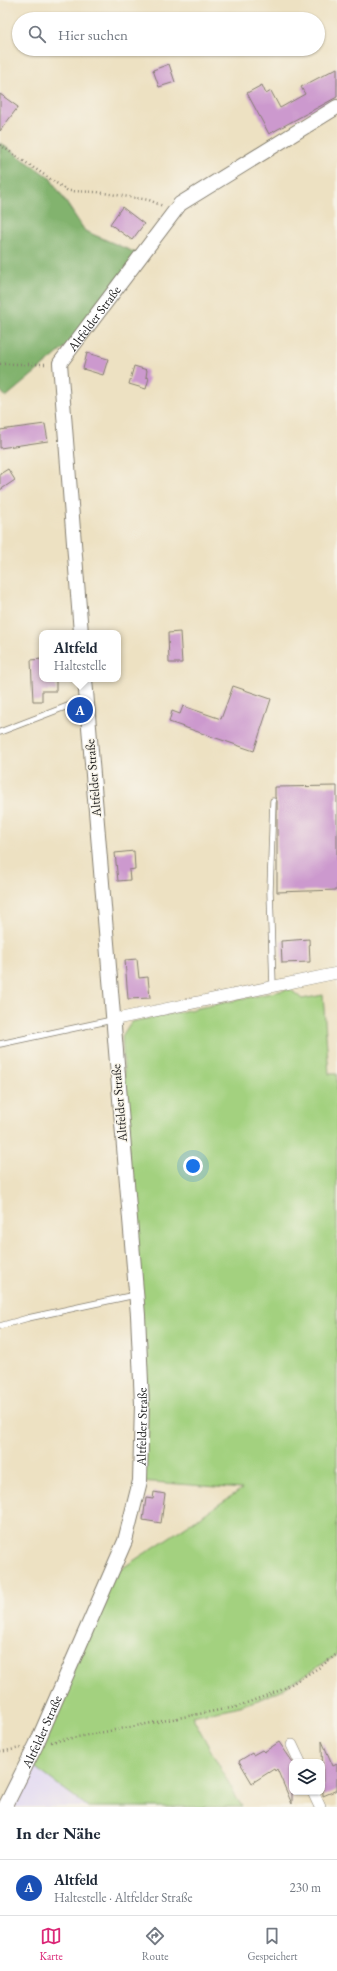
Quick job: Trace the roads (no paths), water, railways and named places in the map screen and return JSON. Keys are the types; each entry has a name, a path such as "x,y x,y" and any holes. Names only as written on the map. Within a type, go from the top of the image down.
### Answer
{"street":[{"name":"Altfelder Straße","path":"81,630 60,364 180,204 337,107"},
{"name":"Altfelder Straße","path":"5,1807 36,1745 125,1541 140,1481 142,1404 136,1295 112,1020 85,682"},
{"path":"112,1020 337,973"},
{"path":"292,1745 299,1759"},
{"path":"314,1795 320,1807"}],"lane":[{"path":"0,732 87,699"},
{"path":"273,801 270,891 273,986"},
{"path":"0,1044 112,1020"},
{"path":"0,1326 28,1318 136,1295"}],"place":[{"name":"Altfeld","path":"80,710"}]}
